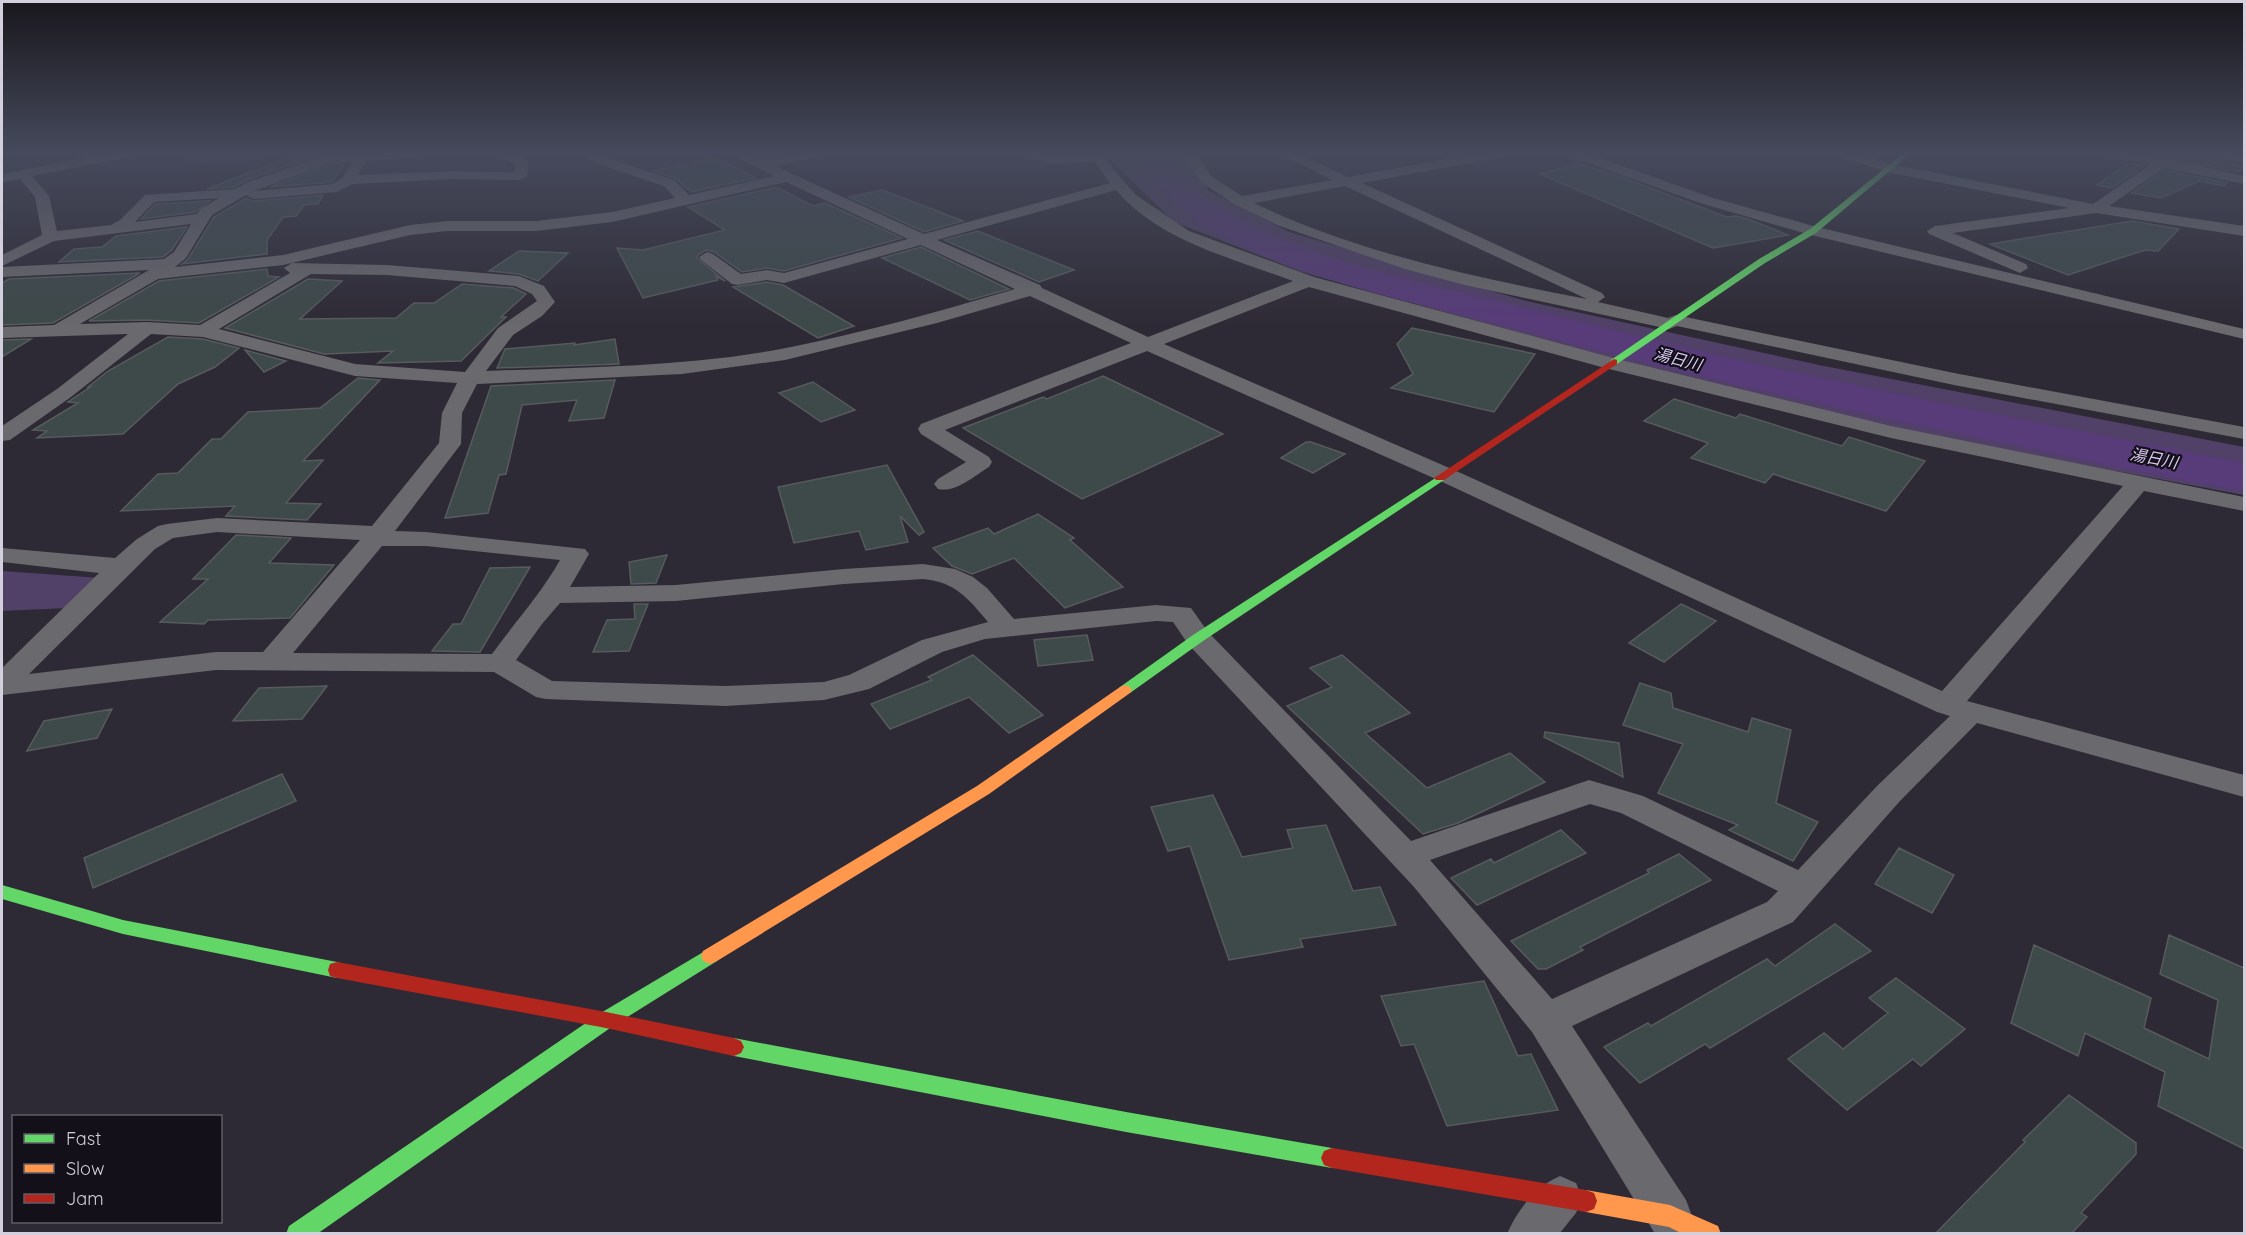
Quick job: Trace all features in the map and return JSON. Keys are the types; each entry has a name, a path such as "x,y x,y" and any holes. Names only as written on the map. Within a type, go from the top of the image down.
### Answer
{"street":[{"path":"45,210 50,237"},
{"path":"114,229 125,223 138,210"},
{"path":"58,329 161,269 180,255 201,218 210,210"},
{"path":"2,272 161,269 283,260 410,230 447,226 558,224 646,210"},
{"path":"860,210 1148,344 1446,475 1959,709 2244,786"},
{"path":"706,257 738,280 767,275 784,278 1029,210"},
{"path":"1148,210 1184,234 1308,281 1613,364 1891,432 2244,504"},
{"path":"1257,210 1282,222 1411,265 1471,281 1671,323 2244,433"},
{"path":"1408,210 1630,314"},
{"path":"1739,210 1813,231 2244,334"},
{"path":"297,1233 606,1020 983,790 1198,639 1613,364 1762,261 1813,231 1838,210"},
{"path":"2062,291 2058,284 1935,231 2091,210"},
{"path":"2100,210 2244,231"},
{"path":"2,261 50,237 201,218"},
{"path":"270,662 402,507 450,444 452,413 470,378 499,343 505,332 536,312 546,302 538,291 519,281 387,270 282,267 283,260"},
{"path":"203,331 308,269"},
{"path":"946,484 981,462 929,429 1308,281"},
{"path":"2,332 147,328 203,331 355,370 470,378 682,368 785,354 931,319 1034,289"},
{"path":"2,435 64,393 147,328"},
{"path":"1785,344 1833,361 1940,385 2244,442"},
{"path":"1546,1020 1780,912 1889,793 1959,709 2138,483"},
{"path":"2,685 146,544 167,531 217,525 426,539 576,554 553,595 532,618 500,663"},
{"path":"2,555 89,565 121,566"},
{"path":"553,595 608,596 694,592 800,580 893,573 935,573 956,579 965,585 1008,629"},
{"path":"2,685 216,661 500,663 546,690 725,696 824,691 858,682 932,646 982,631 1156,614 1181,614 1198,639 1405,856 1546,1020 1670,1216"},
{"path":"1405,856 1589,792 1632,804 1802,887"},
{"path":"2,892 123,927 295,962 606,1020 882,1077 1126,1122 1670,1216 1710,1233"},
{"path":"1529,1233 1560,1198"}],"shaded area":[{"path":"1161,210 1246,210 1289,232 1526,301 1819,365 2244,447 2244,495 1918,434 1583,351 1302,272 1174,222"},
{"path":"2,571 101,578 68,608 2,611"}],"building":[{"path":"150,210 199,210 196,212 141,219"},
{"path":"226,210 301,210 296,216 283,217 267,240 267,254 182,264 188,259 214,217"},
{"path":"692,210 840,210 902,238 784,271 767,268 742,272 714,252 706,250 697,258 725,281 716,276 718,280 643,298 617,248 643,250 725,230"},
{"path":"876,210 933,210 963,221 924,232"},
{"path":"1623,210 1707,210 1727,217 1736,216 1748,219 1788,235 1713,248"},
{"path":"2132,221 2179,229 2158,251 2145,250 2068,275 1990,244"},
{"path":"187,227 172,250 163,257 59,262 74,249 102,247 116,236"},
{"path":"978,231 1074,270 1039,282 944,240"},
{"path":"921,247 1009,289 970,300 882,258"},
{"path":"519,251 568,253 538,281 519,274 489,271"},
{"path":"267,269 268,276 279,277 199,323 147,320 89,321 159,281"},
{"path":"140,273 53,323 2,325 2,283 9,279"},
{"path":"308,279 342,281 300,319 396,318 414,303 434,303 462,284 514,288 526,294 501,317 506,317 461,361 378,363 393,351 324,354 225,328"},
{"path":"767,282 783,285 854,326 818,338 733,287"},
{"path":"1412,328 1535,354 1494,412 1391,388 1413,374 1397,344"},
{"path":"168,337 203,339 239,348 215,367 178,384 123,434 37,438 47,431 33,430 78,403 68,402 108,371"},
{"path":"31,339 2,357 2,340"},
{"path":"615,339 619,364 497,368 505,349 575,343 574,345"},
{"path":"245,350 286,361 264,372"},
{"path":"1103,376 1223,434 1082,499 963,428 1043,397 1047,399"},
{"path":"358,378 380,380 303,461 323,460 286,503 321,504 307,520 226,516 235,506 121,511 158,474 178,473 212,439 221,439 248,412 320,408"},
{"path":"615,380 604,418 569,421 577,400 522,405 506,474 499,475 488,513 445,518 491,386"},
{"path":"813,382 855,410 821,422 779,393"},
{"path":"1674,399 1736,418 1740,414 1842,446 1849,437 1925,461 1886,511 1773,474 1765,483 1691,458 1708,443 1644,421"},
{"path":"1306,442 1345,454 1313,473 1281,458"},
{"path":"887,465 924,532 919,535 900,516 908,542 866,550 859,531 794,543 778,487"},
{"path":"1038,514 1074,538 1070,540 1123,587 1065,608 1014,558 972,574 952,566 933,548 988,528 994,534"},
{"path":"236,535 291,538 269,563 334,565 290,618 208,620 204,624 160,622 208,579 193,579"},
{"path":"667,555 656,583 631,584 629,562"},
{"path":"530,567 480,652 432,651 453,624 461,624 490,568"},
{"path":"634,604 648,604 629,651 593,652 607,620 635,619"},
{"path":"1681,604 1716,621 1664,662 1629,643"},
{"path":"1087,635 1093,660 1038,666 1034,640"},
{"path":"973,655 1043,715 1009,733 969,697 890,729 871,704 932,680 928,677"},
{"path":"1342,655 1410,713 1365,733 1427,788 1510,753 1545,782 1458,823 1423,834 1287,706 1332,687 1310,668"},
{"path":"1640,683 1671,693 1673,708 1748,732 1752,718 1791,730 1776,803 1818,822 1793,861 1729,830 1738,825 1658,793 1683,744 1623,725"},
{"path":"327,686 302,719 233,721 259,688"},
{"path":"112,709 97,738 27,751 44,721"},
{"path":"1545,732 1619,743 1623,777 1544,737"},
{"path":"282,774 296,801 93,888 84,858"},
{"path":"1213,795 1242,857 1293,848 1287,830 1326,825 1353,891 1380,887 1396,925 1300,939 1303,947 1229,960 1190,846 1168,851 1151,807"},
{"path":"1561,830 1586,853 1477,905 1451,878 1491,859 1494,863"},
{"path":"1899,848 1954,875 1932,913 1875,884"},
{"path":"1679,854 1711,880 1580,947 1583,950 1546,969 1538,969 1511,941 1649,873 1647,870"},
{"path":"1835,924 1871,951 1710,1048 1705,1044 1640,1083 1604,1047 1648,1023 1651,1026 1767,959 1775,966"},
{"path":"2169,935 2244,968 2244,1149 2158,1106 2165,1072 2085,1033 2078,1056 2011,1023 2034,945 2151,998 2144,1028 2209,1059 2218,1000 2160,974"},
{"path":"1896,978 1965,1029 1921,1066 1913,1059 1847,1110 1788,1059 1824,1033 1843,1049 1888,1013 1869,998"},
{"path":"1484,981 1518,1056 1531,1054 1558,1110 1447,1126 1414,1044 1401,1046 1381,996"},
{"path":"2069,1095 2136,1143 2136,1154 2081,1213 2087,1217 2072,1233 1936,1233 2025,1142 2023,1140"}],"waterway":[{"name":"湯日川","path":"1203,210 1223,223 1265,244 1330,268 1592,338 1685,361 1964,422 2244,477"}],"traffic: fast":[{"path":"1614,362 1762,261 1813,231 1839,210"},
{"path":"1125,690 1198,638 1440,478"},
{"path":"2,892 123,927 337,970"},
{"path":"297,1234 606,1020 710,956"},
{"path":"734,1047 1126,1122 1332,1158"}],"traffic: slow":[{"path":"710,956 983,790 1125,690"},
{"path":"1586,1201 1670,1216 1710,1234"}],"traffic: jam":[{"path":"1440,478 1614,362"},
{"path":"337,970 606,1020 734,1047"},
{"path":"1332,1158 1586,1201"}]}
